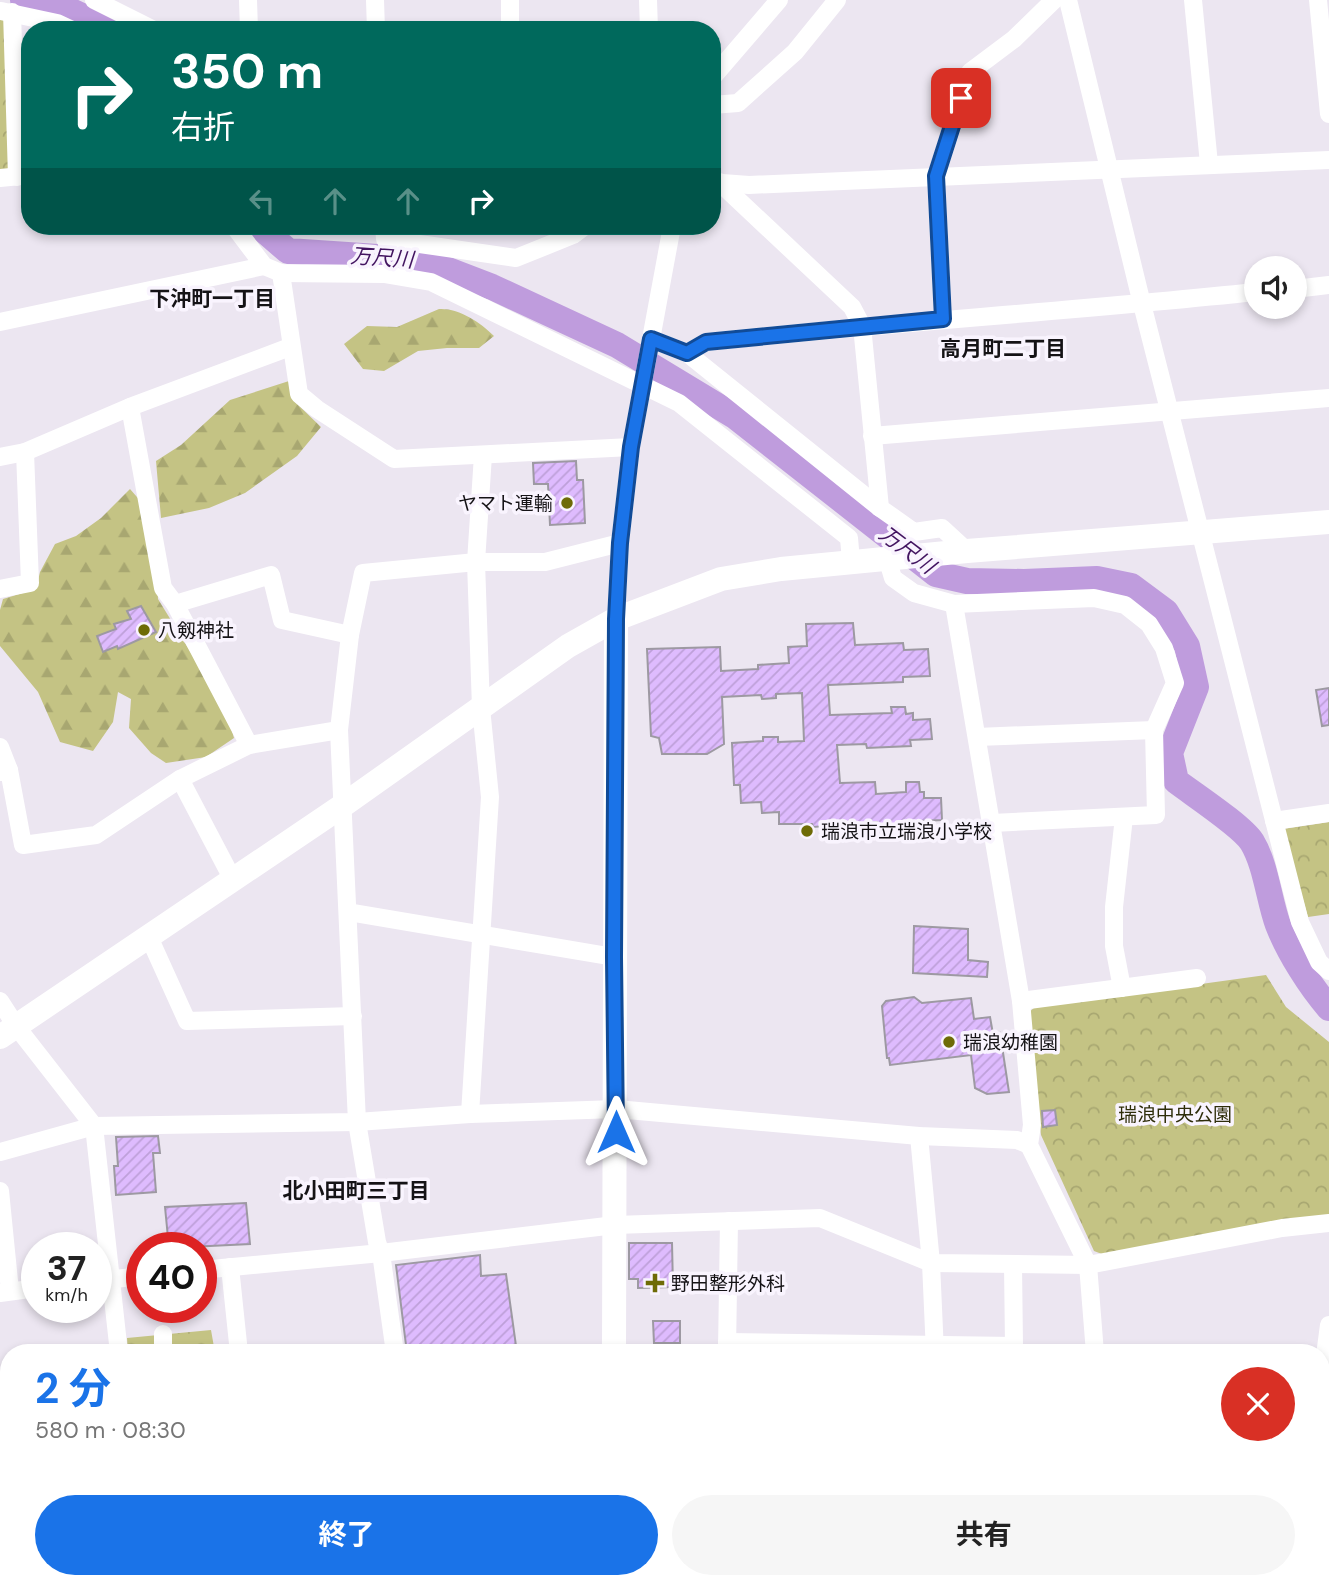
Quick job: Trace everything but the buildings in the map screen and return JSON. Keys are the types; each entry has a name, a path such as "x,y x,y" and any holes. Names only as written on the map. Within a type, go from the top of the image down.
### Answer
{"street":[{"path":"94,0 126,8 143,21"},
{"path":"248,0 249,21"},
{"path":"375,0 376,21"},
{"path":"510,0 510,21"},
{"path":"648,0 649,21"},
{"path":"721,68 779,0"},
{"path":"721,104 738,103 795,52 837,0"},
{"path":"943,319 936,176 970,72 1014,39 1054,0"},
{"path":"1068,0 1169,412 1300,922 1319,962 1329,971"},
{"path":"1193,0 1209,164"},
{"path":"1318,0 1329,114"},
{"path":"16,177 6,12 48,21"},
{"path":"721,182 749,185 1329,160"},
{"path":"721,185 852,307 862,326 880,508"},
{"path":"241,235 264,266 281,274 384,274 430,282 679,403 849,538 851,561"},
{"path":"385,235 385,239 516,258 573,235"},
{"path":"614,1344 616,619 620,543 631,447 671,235"},
{"path":"0,322 264,266"},
{"path":"281,274 299,394 317,409 394,459 631,447"},
{"path":"1307,288 1329,285"},
{"path":"687,353 706,342 1244,293"},
{"path":"651,339 687,353 880,508 915,532 942,528 967,551"},
{"path":"0,457 25,452 130,407 290,348"},
{"path":"873,436 1329,398"},
{"path":"130,407 163,588 175,604 249,745"},
{"path":"0,589 30,583 25,452"},
{"path":"471,1115 490,797 481,708 476,562 483,454"},
{"path":"8,1031 342,806 568,646 616,619 721,579 781,569 1329,522"},
{"path":"394,1344 381,1253 356,1122 342,806 339,730 350,635 363,573 476,562 545,562 620,543"},
{"path":"887,558 893,578 914,593 954,604 1094,598 1125,605 1149,624 1164,648 1175,683 1154,730 1156,815 992,823"},
{"path":"175,604 271,575 282,620 350,635"},
{"path":"954,604 1021,1001 1032,1125 1029,1145 1088,1265 1094,1344"},
{"path":"0,747 23,845 96,835 180,779 249,745 339,730"},
{"path":"977,737 1154,730"},
{"path":"180,779 233,880"},
{"path":"1274,821 1329,813"},
{"path":"1122,988 1114,946 1114,907 1124,817"},
{"path":"348,912 614,957"},
{"path":"149,937 187,1021 353,1016"},
{"path":"1021,1001 1197,978"},
{"path":"0,1001 8,1031 94,1126 101,1232"},
{"path":"0,1152 94,1126 356,1122 616,1109 919,1136 1017,1140 1029,1145"},
{"path":"919,1136 931,1263 935,1344"},
{"path":"0,1191 5,1292"},
{"path":"217,1268 381,1253 615,1225 820,1218 931,1263 1088,1265 1282,1228 1329,1223"},
{"path":"727,1344 729,1221"},
{"path":"1013,1264 1014,1344"},
{"path":"230,1267 238,1344"},
{"path":"112,1319 117,1344"},
{"path":"1327,1344 1329,1325"}],"green space":[{"path":"0,15 6,15 12,170 0,171"},
{"path":"439,309 469,317 494,336 479,348 418,351 384,371 363,369 344,344 367,326 397,327"},
{"path":"289,381 293,400 321,427 297,456 245,493 209,508 161,518 156,461 181,445 230,400"},
{"path":"130,489 143,504 157,576 158,599 226,710 234,738 206,757 166,763 151,753 129,728 131,699 118,692 113,722 93,751 60,742 38,692 0,646 0,610 3,599 36,589 40,572 55,544 76,536 101,518"},
{"path":"1329,822 1329,914 1308,917 1283,829"},
{"name":"瑞浪中央公園","path":"1266,975 1286,1007 1329,1042 1329,1216 1107,1256 1094,1251 1041,1135 1028,1013 1035,1007"},
{"path":"211,1330 213,1344 127,1344 127,1338"}],"waterway":[{"name":"万尺川","path":"23,0 69,10 93,21"},
{"name":"万尺川","path":"269,235 288,251 422,260 492,287 617,345 736,417 936,574 967,581 1097,579 1131,586 1166,612 1187,646 1196,687 1170,753 1176,781 1228,819 1252,842 1261,861 1283,936 1301,969 1329,1008"}],"place":[{"name":"ヤマト運輸","path":"567,503"},
{"name":"八剱神社","path":"144,630"},
{"name":"瑞浪市立瑞浪小学校","path":"807,831"},
{"name":"瑞浪幼稚園","path":"949,1042"},
{"name":"野田整形外科","path":"655,1283"}],"district":[{"name":"下沖町一丁目","path":"212,299"},
{"name":"高月町二丁目","path":"1003,349"},
{"name":"北小田町三丁目","path":"356,1191"}],"route":[{"path":"616,1132 616,619 620,543 631,447 651,339 687,353 706,342 943,319 936,176 961,98"}]}
